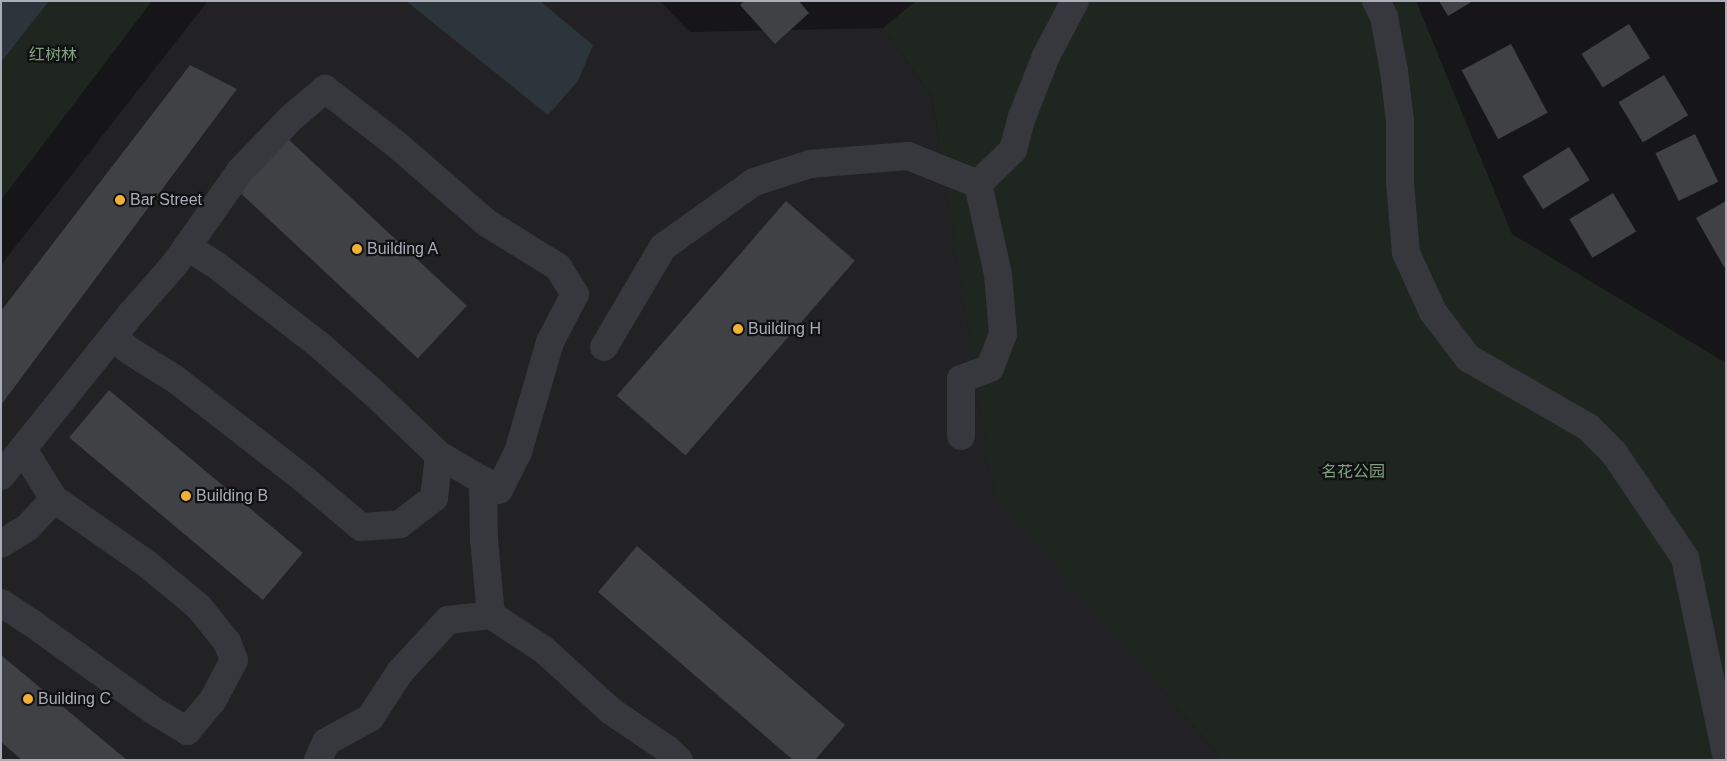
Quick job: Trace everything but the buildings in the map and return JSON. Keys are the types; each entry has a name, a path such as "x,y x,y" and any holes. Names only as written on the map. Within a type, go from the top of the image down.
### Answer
{"street":[{"path":"978,184 1014,150 1022,117 1046,56 1075,1"},
{"path":"1376,1 1384,16 1394,71 1400,121 1400,183 1406,253 1433,312 1468,358 1588,427 1614,453 1685,558 1725,757"},
{"path":"1,476 113,337 174,265 186,247 240,171 291,118 324,89 396,144 488,223 558,267 575,294 550,342 514,460 499,490 440,455 318,344 216,265 186,247"},
{"path":"604,347 663,247 754,182 810,164 908,156 978,184"},
{"path":"961,436 961,379 990,368 1003,334 998,274 978,184"},
{"path":"113,337 130,351 183,384 305,480 361,527 400,524 434,498 440,455"},
{"path":"1,603 32,623 154,711 187,731 213,700 234,660 227,642 199,608 146,564 54,499 23,449"},
{"path":"483,480 484,540 491,615"},
{"path":"1,544 28,527 54,499"},
{"path":"318,760 326,742 370,718 400,672 448,620 491,615 544,650 611,711 668,749 679,760"}],"shaded area":[{"path":"1,1 49,1 1,62"},
{"path":"208,1 660,1 690,32 883,28 932,96 994,494 1223,760 1,760 1,265"},
{"path":"406,1 540,1 593,45 578,81 548,115"}],"green space":[{"name":"红树林","path":"34,1 152,1 1,200 1,45"},
{"name":"名花公园","path":"916,1 1416,1 1512,234 1726,363 1726,760 1223,760 994,495 932,96 883,28"}],"place":[{"name":"Bar Street","path":"120,200"},
{"name":"Building A","path":"357,249"},
{"name":"Building H","path":"738,329"},
{"name":"Building B","path":"186,496"},
{"name":"Building C","path":"28,699"}]}
